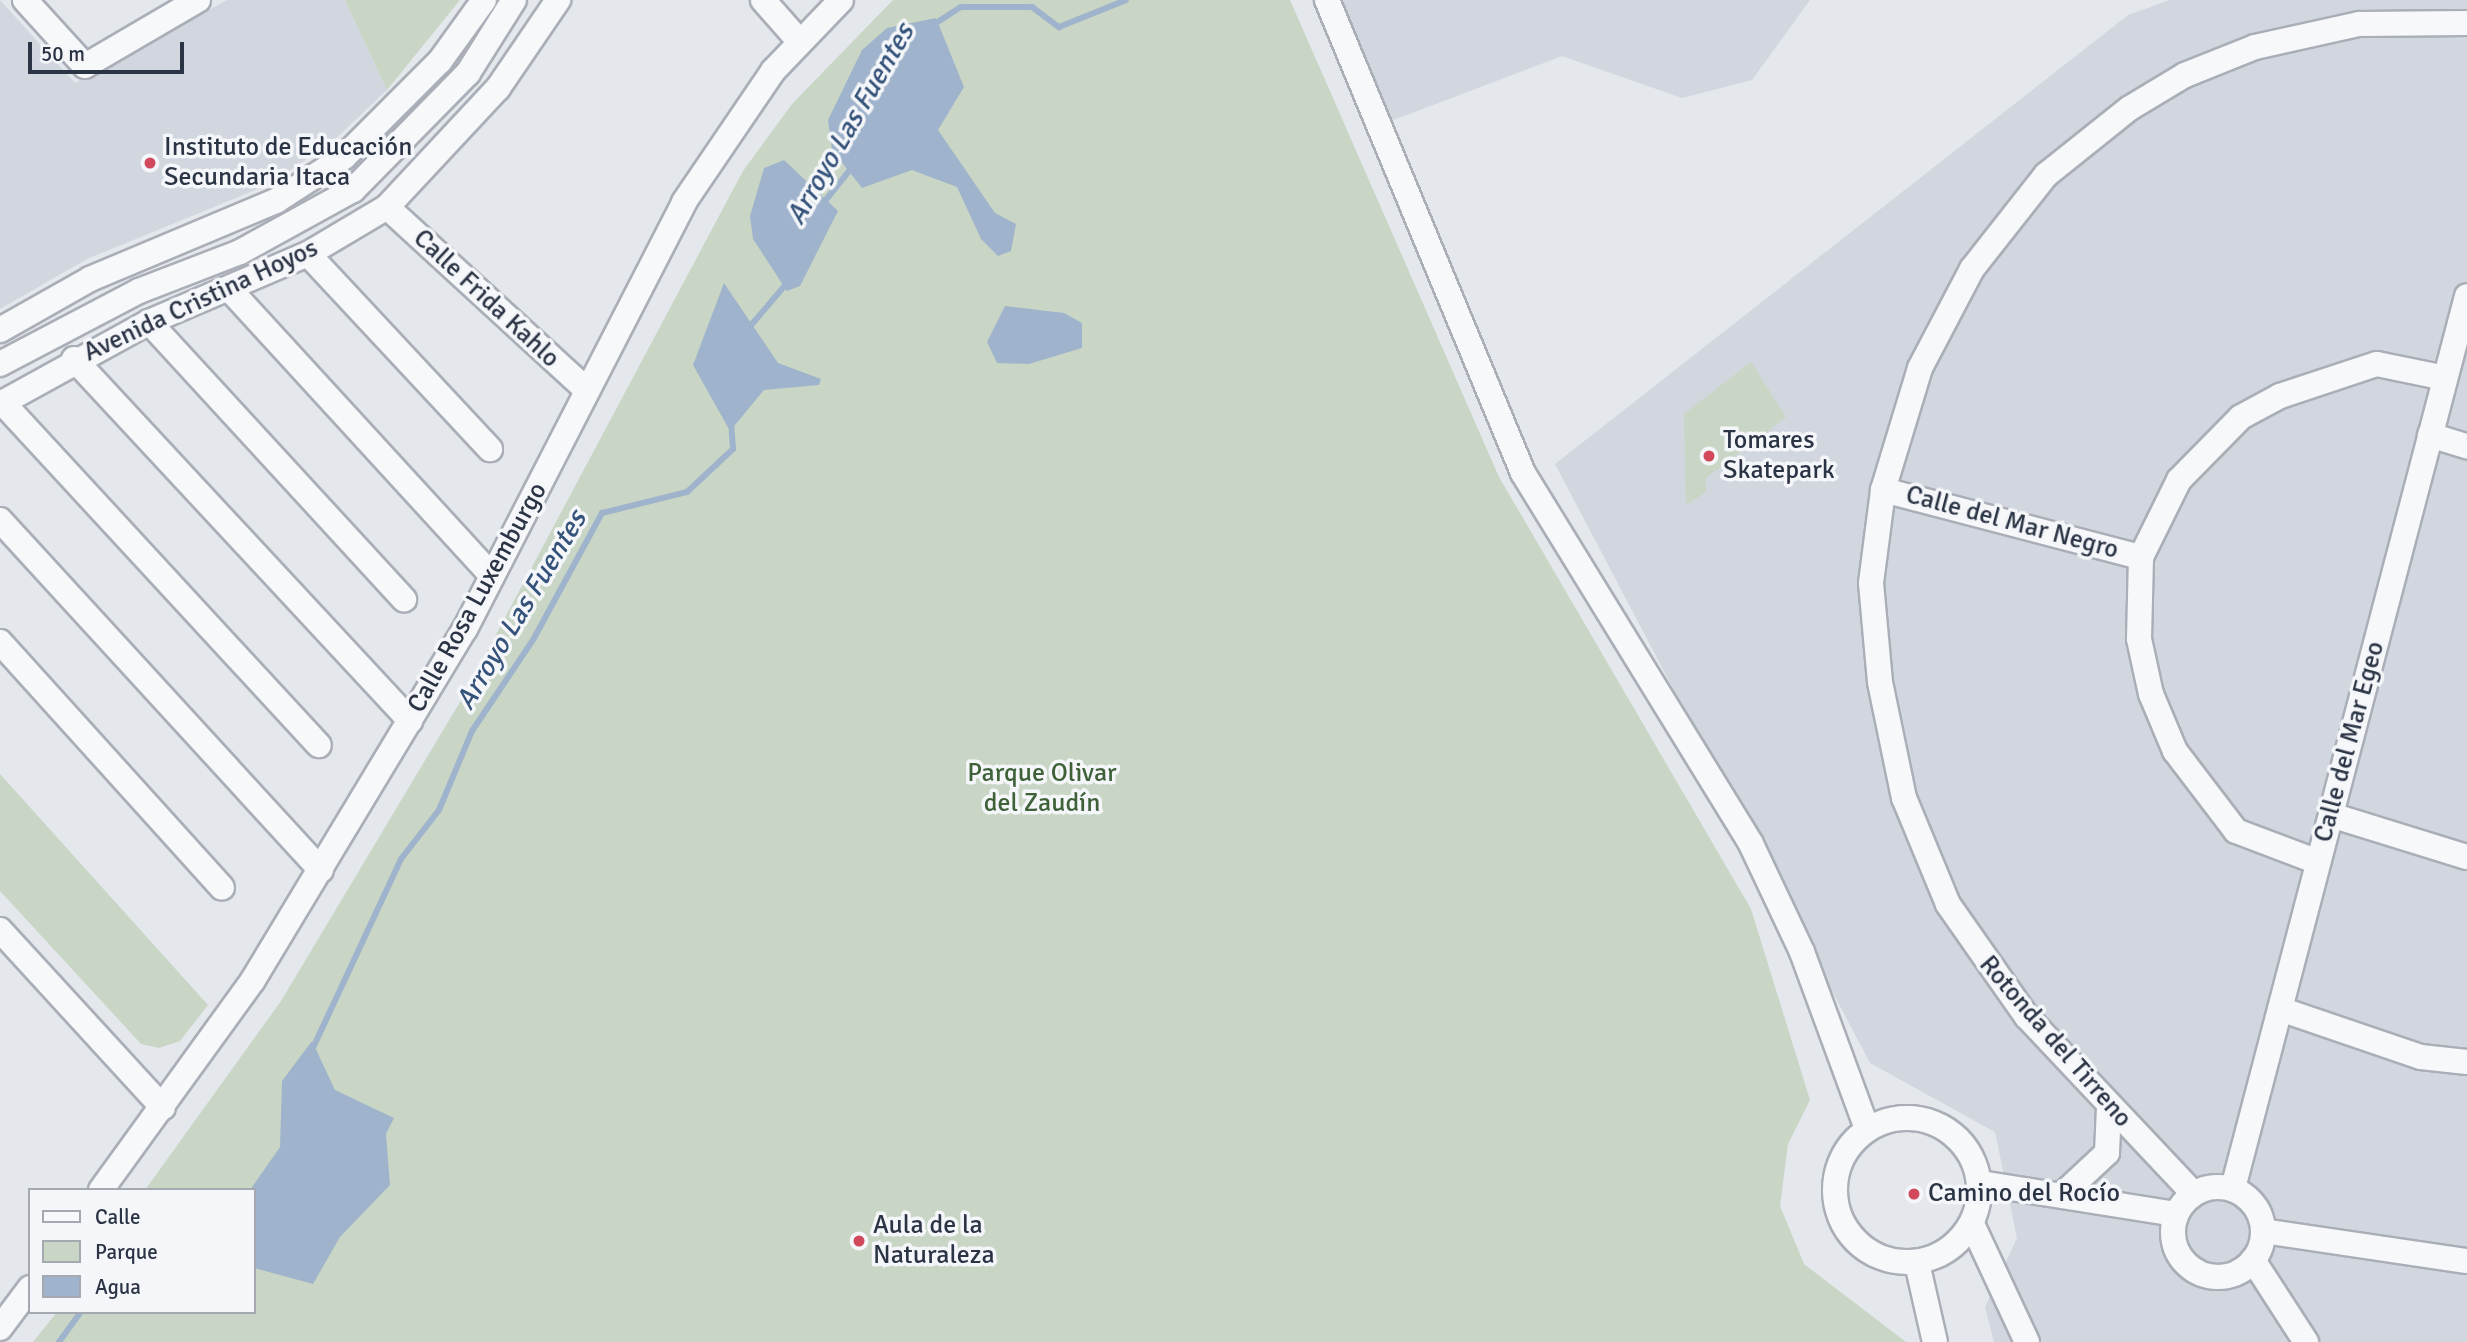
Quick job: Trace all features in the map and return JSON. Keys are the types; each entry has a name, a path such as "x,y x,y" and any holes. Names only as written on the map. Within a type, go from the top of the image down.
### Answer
{"street":[{"path":"25,0 85,66 181,4"},
{"path":"0,330 90,279 276,201 344,157 440,61 484,0"},
{"path":"0,364 139,290 240,252 353,190 468,72 514,0"},
{"name":"Avenida Cristina Hoyos","path":"1,403 74,359 149,322 232,292 308,254 387,207 498,88 558,0"},
{"path":"763,0 800,42"},
{"name":"Calle Rosa Luxemburgo","path":"103,1188 163,1108 321,870 410,721 492,576 684,202 738,119 800,42 841,0"},
{"path":"1327,0 1523,473 1751,844 1802,953 1867,1129"},
{"path":"2359,24 2370,0"},
{"name":"Rotonda del Tirreno","path":"2193,1193 2109,1108 1983,962 1948,904 1904,798 1880,682 1871,583 1883,490 1920,369 1972,269 2046,175 2130,108 2185,75 2255,47 2359,24 2467,23"},
{"name":"Calle Frida Kahlo","path":"387,207 587,390"},
{"path":"308,254 490,449"},
{"path":"232,292 492,576"},
{"name":"Calle del Mar Egeo","path":"2232,1188 2467,296"},
{"path":"149,322 404,599"},
{"path":"74,359 410,721"},
{"path":"2318,862 2235,831 2175,751 2151,694 2139,639 2141,556 2179,480 2241,417 2280,396 2377,365 2445,378"},
{"path":"1,403 319,745"},
{"path":"2430,435 2467,446"},
{"name":"Calle del Mar Negro","path":"1883,490 2141,556"},
{"path":"0,520 321,870"},
{"path":"0,642 222,888"},
{"path":"2331,815 2467,857"},
{"path":"0,930 163,1108"},
{"path":"2280,1009 2421,1057 2467,1062"},
{"path":"2063,1194 2107,1153 2109,1108"},
{"path":"1907,1117 1938,1125 1964,1143 1980,1182 1972,1224 1958,1243 1917,1263 1875,1256 1850,1235 1836,1206 1840,1163 1867,1129 1907,1117"},
{"path":"1980,1182 2176,1214"},
{"path":"2232,1188 2255,1205 2263,1231 2253,1260 2215,1277 2189,1266 2174,1242 2176,1214 2193,1193 2232,1188"},
{"path":"1972,1224 2027,1342"},
{"path":"2263,1231 2467,1261"},
{"path":"2253,1260 2306,1342"},
{"path":"1917,1263 1935,1342"},
{"path":"0,1328 28,1291"}],"shaded area":[{"name":"Instituto de Educación Secundaria Itaca","path":"0,0 75,83 227,0 345,0 387,90 332,142 270,184 87,259 0,309"},
{"path":"1327,0 1810,0 1752,80 1682,98 1562,56 1380,125"},
{"path":"2170,0 2467,0 2467,1342 1994,1342 1985,1307 2017,1238 1995,1132 1870,1063 1555,464 2128,15"}],"green space":[{"path":"345,0 460,0 387,90"},
{"name":"Parque Olivar del Zaudín","path":"893,0 1290,0 1499,477 1751,909 1810,1100 1788,1144 1780,1206 1804,1264 1906,1342 33,1342 55,1314 256,1314 256,1188 146,1188 281,1001 460,702 743,171 792,104"},
{"name":"Tomares Skatepark","path":"1751,362 1786,417 1706,478 1706,492 1686,505 1684,414"},
{"path":"0,774 208,1005 180,1041 159,1048 141,1044 0,891"}],"water":[{"path":"936,18 964,87 938,130 995,213 1016,224 1011,251 998,256 981,239 957,187 912,170 862,188 832,150 828,120 862,50 887,28"},
{"path":"784,160 838,211 800,286 787,291 753,239 750,216 764,168"},
{"path":"724,283 778,363 821,379 819,385 764,390 730,431 693,365"},
{"path":"1005,306 1064,313 1082,323 1082,348 1029,364 997,363 987,342"},
{"path":"312,1041 335,1090 394,1118 386,1134 390,1185 340,1237 313,1284 256,1269 256,1188 251,1188 280,1147 282,1081"}],"waterway":[{"name":"Arroyo Las Fuentes","path":"933,25 961,7 1032,7 1059,27 1126,0"},
{"name":"Arroyo Las Fuentes","path":"821,206 849,171"},
{"name":"Arroyo Las Fuentes","path":"747,330 787,283"},
{"name":"Arroyo Las Fuentes","path":"312,1050 401,859 439,810 472,731 533,640 602,513 687,492 733,449 731,423"},
{"name":"Arroyo Las Fuentes","path":"59,1342 80,1314"}],"place":[{"name":"Instituto de Educación Secundaria Itaca","path":"150,163"},
{"name":"Tomares Skatepark","path":"1709,456"},
{"name":"Camino del Rocío","path":"1914,1194"},
{"name":"Aula de la Naturaleza","path":"859,1241"}]}
